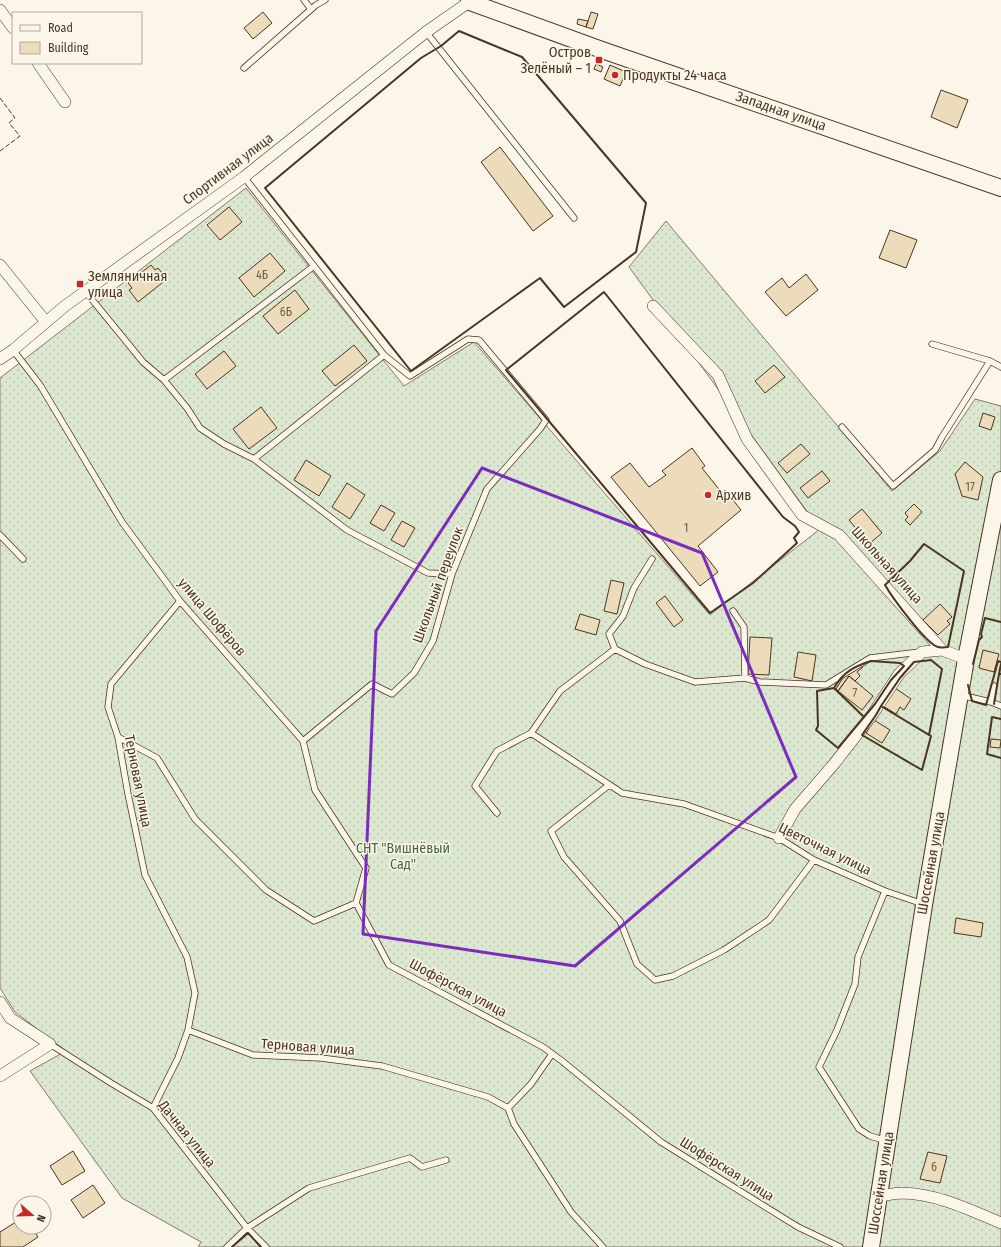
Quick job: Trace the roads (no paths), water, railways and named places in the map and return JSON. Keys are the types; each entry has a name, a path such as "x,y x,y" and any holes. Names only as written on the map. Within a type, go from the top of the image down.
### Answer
{"street":[{"name":"Спортивная улица","path":"0,359 85,291 244,177 426,32 470,1"},
{"name":"Западная улица","path":"470,1 602,50 1001,188"},
{"path":"0,10 12,27"},
{"path":"39,64 65,102"},
{"path":"0,265 46,322"},
{"name":"Школьная улица","path":"653,306 718,375 747,439 802,515 840,535 942,650"},
{"name":"Шоссейная улица","path":"871,1247 924,904 966,659 1000,489"},
{"path":"779,838 795,808 834,764 872,715 899,674 922,652 942,650 966,659"},
{"path":"0,1002 10,1018 50,1044 0,1076"},
{"path":"879,1196 903,1193 932,1196 1001,1223"}],"lane":[{"path":"304,0 311,9"},
{"path":"244,68 316,4 325,0"},
{"path":"426,32 574,218"},
{"path":"244,177 384,355 254,459"},
{"path":"164,380 314,266"},
{"path":"85,291 143,362 164,380 187,408 200,428 224,444 254,459 347,530 428,573 452,574"},
{"name":"Школьный переулок","path":"303,741 372,684 392,694 414,673 433,641 452,574 487,489 540,429 546,420 479,340 468,339 410,376 384,355"},
{"path":"932,344 990,361 1001,367"},
{"name":"улица Шофёров","path":"13,350 40,385 122,522 180,601 303,741 315,790 366,868 356,903"},
{"path":"842,427 893,486 935,450 990,361"},
{"path":"0,535 22,559"},
{"path":"652,559 634,588 623,616 609,634 615,649 645,664 695,682 745,678 760,682 826,685 870,658 922,652"},
{"name":"Терновая улица","path":"180,601 110,684 108,706 118,737 145,875 186,957 188,964 195,993 188,1030 254,1055 321,1058 382,1066 488,1097 508,1108"},
{"path":"733,610 744,627 745,678"},
{"path":"497,814 475,786 498,751 531,733 560,691 615,649"},
{"path":"991,702 994,686"},
{"path":"960,695 991,702 1001,706"},
{"name":"Цветочная улица","path":"531,733 622,793 684,804 779,838 814,860 885,891 924,904"},
{"path":"118,737 157,758 195,819 266,890 314,921 356,903"},
{"path":"609,785 551,831 564,857 620,921 637,964 655,980 673,976 724,950 768,920 814,860"},
{"path":"885,891 858,958 855,984 837,1030 819,1067 859,1129 870,1136 887,1141"},
{"name":"Шофёрская улица","path":"356,903 388,965 543,1047 661,1142 798,1227 840,1247"},
{"path":"153,1108 178,1058 188,1030"},
{"name":"Дачная улица","path":"50,1044 153,1108 247,1228 266,1247"},
{"path":"552,1054 531,1084 508,1108 514,1124 571,1212 603,1247"},
{"path":"227,1247 247,1228 309,1188 410,1158 422,1167 446,1160"}],"place":[{"name":"Остров Зелёный – 1","path":"599,60"},
{"name":"Продукты 24 часа","path":"615,75"},
{"name":"Земляничная улица","path":"80,284"},
{"name":"Архив","path":"708,495"}],"park label":[{"name":"СНТ \"Вишнёвый Сад\"","path":"403,856"}]}
